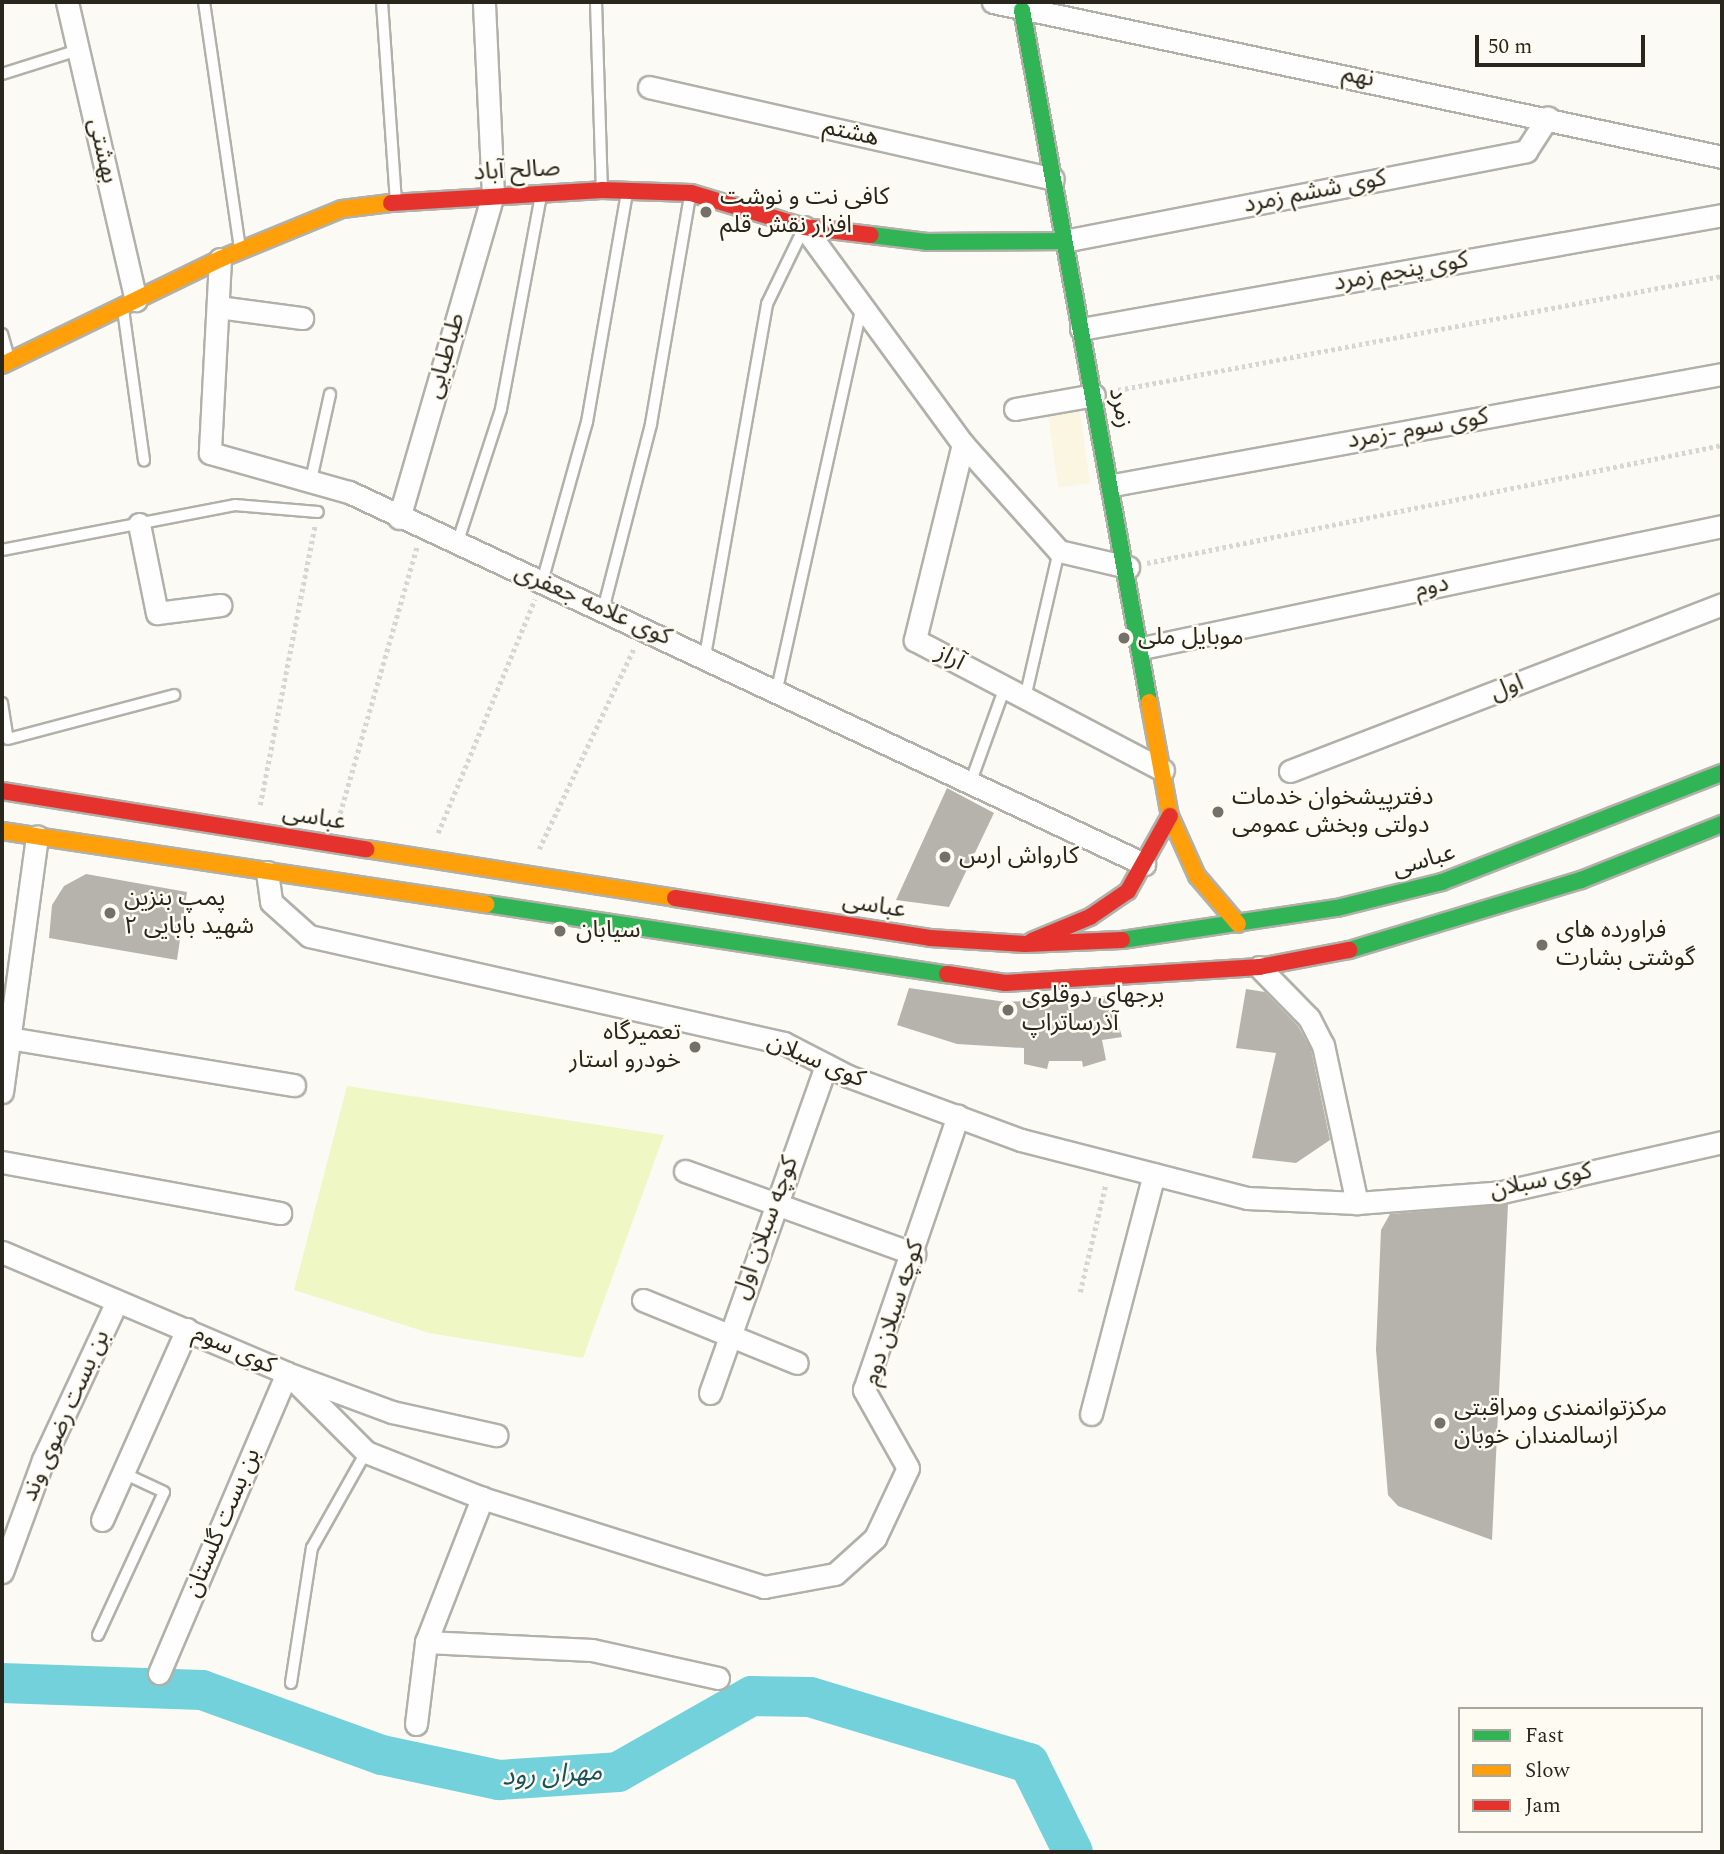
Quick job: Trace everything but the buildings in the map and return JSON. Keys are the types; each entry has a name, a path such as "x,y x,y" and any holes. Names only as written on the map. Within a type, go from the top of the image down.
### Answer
{"main road":[{"name":"زمرد","path":"1022,10 1081,330 1113,485 1170,816 1197,876 1238,924"},
{"name":"صالح آباد","path":"6,363 241,250 342,209 396,202 602,190 691,193 804,227 927,242 1064,241"},
{"name":"عباسى","path":"2,791 930,938 1025,944 1128,940 1238,924 1442,882 1722,773"},
{"path":"1025,944 1090,917 1128,891 1170,816"},
{"path":"2,831 617,927 1005,983 1259,967 1467,918 1722,824"},
{"path":"617,927 623,890"}],"street":[{"name":"بهشتی","path":"67,2 129,303"},
{"name":"طباطبایی","path":"399,518 493,195 484,2"},
{"name":"نهم","path":"993,2 1548,117 1722,157"},
{"name":"هشتم","path":"649,87 1053,179"},
{"name":"کوی ششم زمرد","path":"1064,241 1526,151 1548,117"},
{"name":"کوی پنجم زمرد","path":"1081,330 1722,215"},
{"path":"804,227 963,444 1059,551 1128,567"},
{"name":"کوی علامه جعفری","path":"220,259 210,453 311,480 423,528 778,689 1144,864"},
{"path":"218,307 302,318"},
{"name":"کوی سوم -زمرد","path":"1113,485 1722,374"},
{"path":"1015,409 1094,395"},
{"name":"آراز","path":"963,444 915,640 1163,770"},
{"path":"139,524 157,613 220,605"},
{"name":"دوم","path":"1142,648 1722,526"},
{"name":"اول","path":"1290,771 1722,604"},
{"path":"2,1093 37,836"},
{"name":"کوی سبلان","path":"267,872 271,902 309,936 784,1043 826,1065 958,1116 1111,1163 1247,1198 1357,1203 1502,1192 1722,1142"},
{"path":"1259,967 1309,1018 1322,1045 1357,1203"},
{"path":"9,1038 294,1085"},
{"name":"کوچه سبلان اول","path":"710,1393 729,1332 826,1065"},
{"name":"کوچه سبلان دوم","path":"482,1498 764,1587 835,1574 875,1538 908,1468 864,1391 914,1254 958,1116"},
{"path":"2,1162 281,1213"},
{"path":"685,1171 914,1254"},
{"path":"1091,1414 1154,1174"},
{"name":"کوی سوم","path":"2,1252 287,1373 366,1452 482,1498"},
{"path":"643,1300 729,1332 797,1363"},
{"name":"بن بست رضوی وند","path":"2,1572 43,1460 117,1301"},
{"path":"102,1520 187,1329"},
{"path":"287,1373 392,1412 496,1434"},
{"name":"بن بست گلستان","path":"159,1673 287,1373"},
{"path":"416,1724 426,1642 482,1498"},
{"path":"426,1642 592,1650 718,1678"}],"lane":[{"path":"204,2 241,250"},
{"path":"382,2 396,202"},
{"path":"596,2 602,190"},
{"path":"2,74 78,50"},
{"path":"542,582 587,422 628,190"},
{"path":"457,544 501,409 542,193"},
{"path":"603,610 651,424 691,193"},
{"path":"705,656 767,304 804,227"},
{"path":"129,303 144,461"},
{"path":"778,689 862,306"},
{"path":"2,334 6,363"},
{"path":"311,480 330,394"},
{"path":"2,548 235,505 317,512"},
{"path":"1025,698 1059,551"},
{"path":"971,781 1005,687"},
{"path":"2,703 8,739 174,695"},
{"path":"292,1683 312,1548 366,1452"},
{"path":"98,1635 164,1492 123,1473"}],"path":[{"path":"1094,395 1722,276"},
{"path":"1128,567 1722,445"},
{"path":"255,831 317,512"},
{"path":"332,844 423,528"},
{"path":"427,859 542,582"},
{"path":"526,874 643,628"},
{"path":"1080,1292 1111,1163"}],"shaded area":[{"path":"1079,405 1090,483 1058,488 1047,409"}],"green space":[{"path":"347,1086 664,1135 583,1358 429,1333 294,1290"}],"waterway":[{"name":"مهران رود","path":"2,1683 202,1690 382,1755 499,1780 618,1772 752,1696 810,1697 1029,1763 1073,1852"}],"traffic: fast":[{"path":"1022,10 1149,702"},
{"path":"871,235 927,242 1064,241"},
{"path":"1122,940 1337,908 1442,882 1722,773"},
{"path":"1349,950 1581,880 1722,824"},
{"path":"487,904 947,974"}],"traffic: slow":[{"path":"2,365 220,259 342,209 391,203"},
{"path":"1149,702 1170,816 1197,876 1238,924"},
{"path":"2,831 487,904"},
{"path":"366,849 675,898"}],"traffic: jam":[{"path":"391,203 602,190 691,193 804,227 871,235"},
{"path":"2,791 366,849"},
{"path":"1032,941 1090,917 1128,891 1170,816"},
{"path":"675,898 930,938 1025,944 1122,940"},
{"path":"947,974 1005,983 1259,967 1349,950"}],"place":[{"name":"کافی نت و نوشت افزار نقش قلم","path":"706,212"},
{"name":"موبایل ملی","path":"1124,638"},
{"name":"دفترپیشخوان خدمات دولتی وبخش عمومی","path":"1218,812"},
{"name":"کارواش ارس","path":"945,857"},
{"name":"پمپ بنزین شهید بابایی ۲","path":"110,913"},
{"name":"سیابان","path":"560,931"},
{"name":"فراورده های گوشتی بشارت","path":"1542,945"},
{"name":"برجهای دوقلوی آذرساتراپ","path":"1008,1010"},
{"name":"تعمیرگاه خودرو استار","path":"695,1047"},
{"name":"مرکزتوانمندی ومراقبتی ازسالمندان خوبان","path":"1440,1423"}]}
